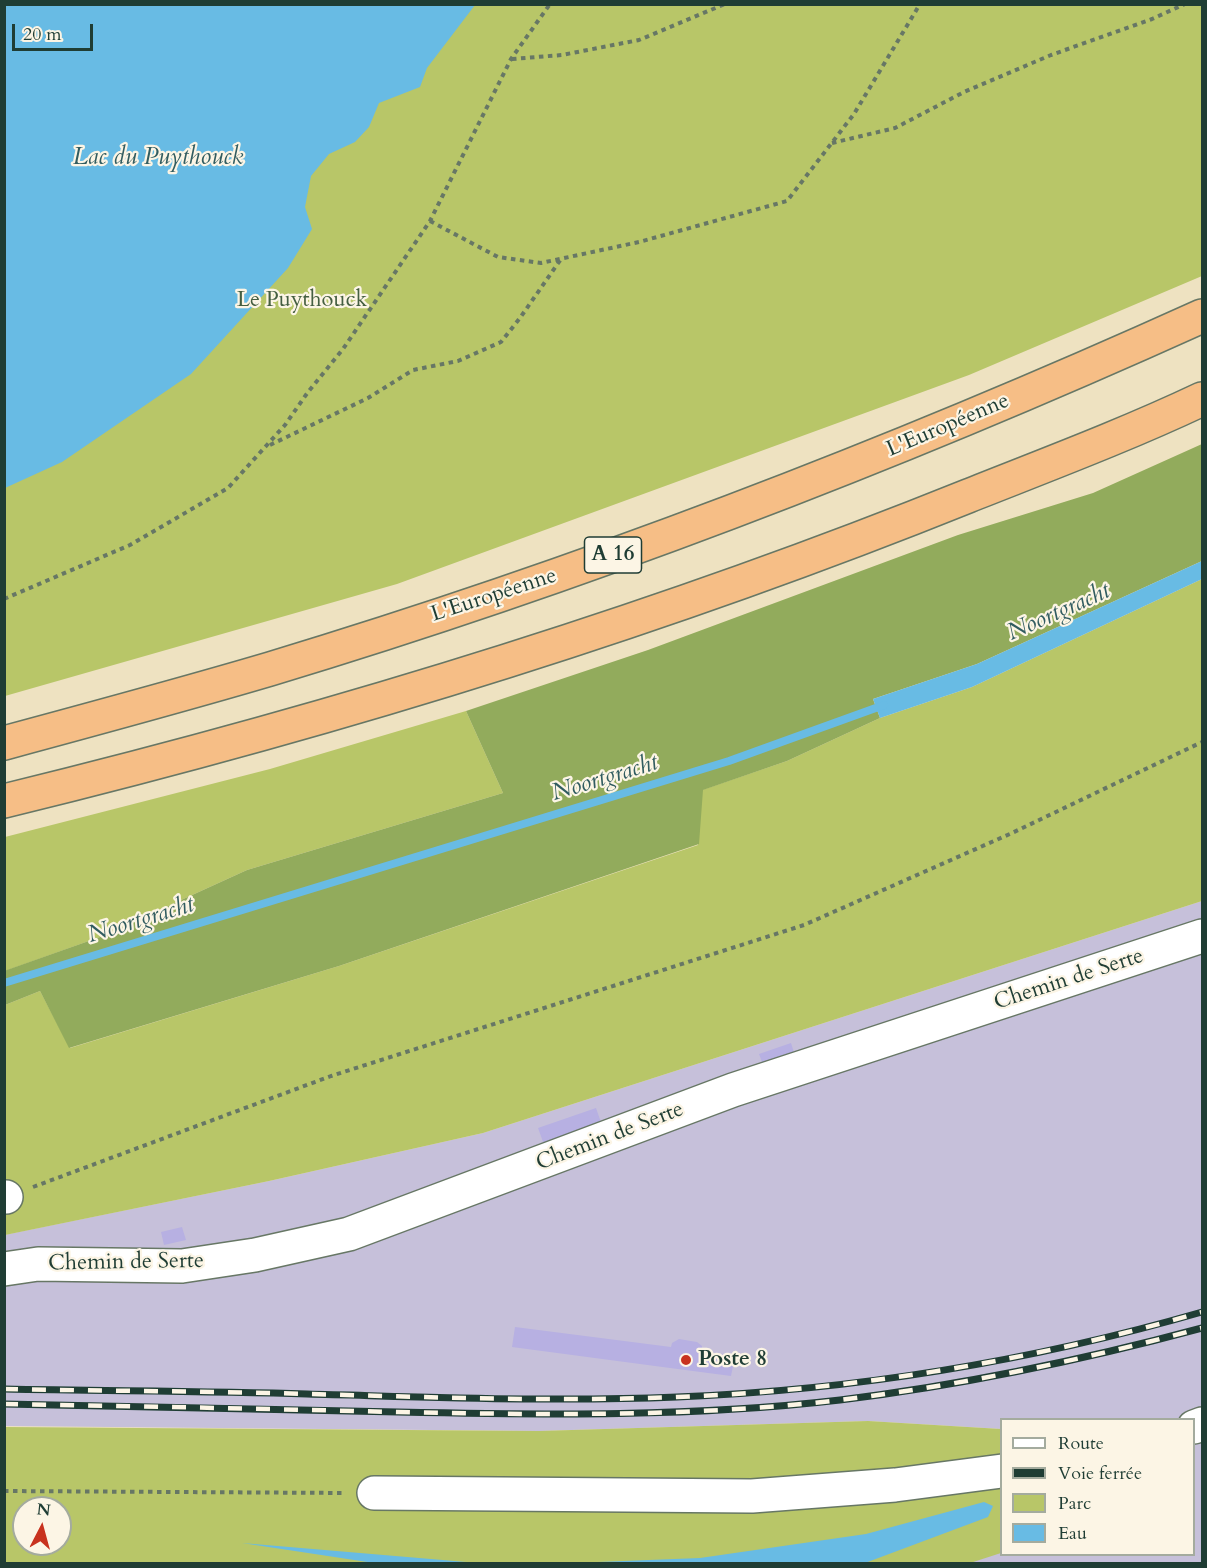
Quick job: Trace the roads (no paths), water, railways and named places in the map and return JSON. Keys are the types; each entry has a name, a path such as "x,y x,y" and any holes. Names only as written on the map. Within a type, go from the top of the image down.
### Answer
{"highway":[{"name":"L'Européenne","path":"4,743 284,665 669,536 771,498 977,414 1203,316"},
{"path":"4,801 161,762 341,711 686,602 881,530 1073,454 1203,399"}],"street":[{"name":"Chemin de Serte","path":"4,1269 38,1264 182,1266 255,1255 349,1234 733,1090 1203,936"},
{"path":"375,1493 752,1496 895,1485 1000,1471"}],"water":[{"name":"Lac du Puythouck","path":"4,5 475,5 427,68 420,87 379,103 369,127 355,142 329,154 311,176 305,207 312,229 288,268 191,374 62,462 5,488"},
{"path":"1202,561 1202,579 972,687 880,718 873,699 977,664"},
{"path":"984,1502 993,1506 988,1517 865,1563 572,1563 700,1558 866,1534"},
{"path":"242,1543 478,1563 374,1563"}],"waterway":[{"name":"Noortgracht","path":"4,983 729,761 884,705"}],"railway":[{"path":"4,1389 539,1399 677,1397 743,1393 876,1380 1008,1359 1202,1312"},
{"path":"4,1404 509,1414 620,1414 785,1406 886,1394 977,1379 1113,1351 1202,1328"}],"place":[{"name":"Poste 8","path":"686,1360"}],"park label":[{"name":"Le Puythouck","path":"302,301"}]}
